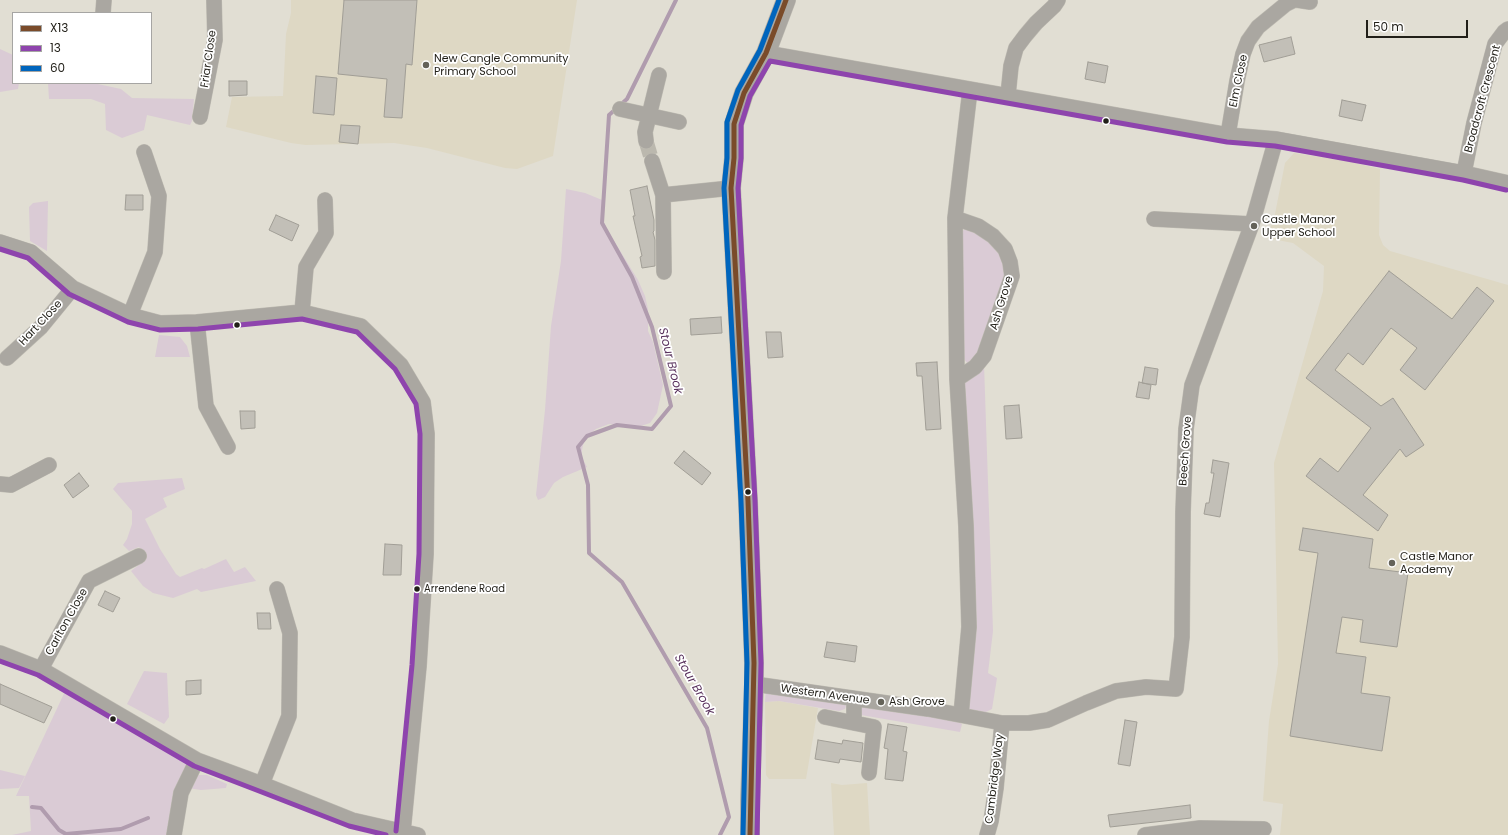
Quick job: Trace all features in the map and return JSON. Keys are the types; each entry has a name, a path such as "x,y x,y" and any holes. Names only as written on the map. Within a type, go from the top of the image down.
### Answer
{"street":[{"path":"103,12 104,0"},
{"name":"Friar Close","path":"200,117 214,40 214,0"},
{"path":"750,835 754,684 748,501 731,188 734,158 734,124 744,93 766,53 786,0"},
{"path":"1008,96 1016,48 1036,23 1054,6 1058,0"},
{"name":"Elm Close","path":"1228,135 1237,81 1243,54 1248,42 1258,27 1280,8 1300,1"},
{"name":"Broadcroft Crescent","path":"1464,173 1474,123 1495,44 1508,28"},
{"path":"766,53 1228,135 1276,139 1464,173 1508,183"},
{"path":"646,141 645,132 659,75"},
{"path":"961,716 969,627 966,526 956,379 956,218 970,90"},
{"path":"620,109 649,114 679,122"},
{"name":"Beech Grove","path":"1176,689 1182,637 1183,512 1186,429 1192,385 1252,224 1276,139"},
{"path":"130,316 155,252 158,196 144,152"},
{"path":"652,161 663,195 664,272"},
{"path":"663,195 731,188"},
{"path":"302,312 306,267 326,233 325,200"},
{"name":"Ash Grove","path":"956,218 978,226 993,236 1005,249 1010,262 1012,276 984,356 975,367 956,379"},
{"path":"1154,219 1252,224"},
{"path":"0,242 31,252 73,288 130,316 160,323 197,322 302,312 361,326 401,365 423,402 427,434 426,554 418,666 410,834 352,820 197,760 41,669 0,653"},
{"name":"Hart Close","path":"7,358 40,327 73,288"},
{"path":"197,322 206,406 228,447"},
{"path":"0,484 11,485 49,465"},
{"name":"Carlton Close","path":"41,669 89,581 139,556"},
{"path":"262,784 289,716 290,633 277,589"},
{"name":"Western Avenue","path":"754,684 1002,723 1029,723 1048,720 1116,691 1146,687 1176,689"},
{"path":"854,699 854,723"},
{"path":"825,717 874,727 869,773"},
{"name":"Cambridge Way","path":"987,835 991,821 996,788 1002,723"},
{"path":"174,835 181,793 197,760"},
{"path":"1146,835 1200,828 1264,828"}],"shaded area":[{"name":"New Cangle Community Primary School","path":"291,0 577,0 553,156 517,169 505,168 427,148 394,143 306,145 291,143 226,127 232,97 283,96 286,34 291,13"},
{"path":"0,49 12,55 12,84 19,84 18,89 0,92"},
{"path":"48,84 98,84 121,89 132,98 194,99 192,121 190,125 147,115 144,130 122,138 106,130 105,104 91,99 49,99"},
{"name":"Castle Manor Academy","path":"1294,153 1347,161 1380,169 1379,235 1383,245 1390,251 1508,285 1508,835 1280,835 1283,804 1263,801 1269,721 1278,664 1274,463 1323,291 1324,266 1293,243 1267,238 1275,214 1285,163"},
{"path":"566,189 585,193 602,200 602,216 606,228 638,280 645,296 648,309 648,331 653,342 663,385 657,413 650,423 641,426 609,424 596,429 587,436 583,445 581,456 587,467 563,477 554,483 545,497 538,500 536,495 545,410 551,326 561,261"},
{"path":"48,201 47,251 30,241 29,207 33,203"},
{"path":"967,227 1000,249 1008,276 979,352 969,365 962,357 962,233"},
{"path":"159,335 180,337 187,346 190,357 155,357"},
{"path":"984,364 993,631 988,673 997,678 992,709 982,714 964,707 963,384"},
{"path":"182,478 185,489 163,498 167,507 145,519 160,549 176,574 180,577 202,568 204,569 226,559 234,572 245,567 256,581 201,592 197,589 173,598 153,593 143,586 131,571 146,559 139,547 129,551 123,545 127,539 132,524 132,511 113,489 118,483"},
{"path":"144,671 167,673 169,717 164,724 127,704"},
{"path":"68,685 197,760 174,835 12,835 31,831 29,796 16,796"},
{"path":"766,690 841,700 846,706 845,709 839,711 779,701 765,702"},
{"path":"779,701 818,708 806,779 769,779 766,775 765,702"},
{"path":"863,705 953,719 962,724 960,732 861,715 858,710"},
{"path":"0,770 25,776 19,788 0,789"},
{"path":"199,775 207,775 227,784 226,788 201,790 188,788 192,778"},
{"path":"831,783 842,785 867,783 870,835 834,835"}],"building":[{"path":"344,0 417,0 412,65 406,64 402,118 384,117 387,79 338,74"},
{"path":"1291,37 1295,54 1264,62 1259,45"},
{"path":"1088,62 1108,66 1105,83 1085,79"},
{"path":"316,76 337,78 334,115 313,113"},
{"path":"229,81 247,81 247,95 229,96"},
{"path":"1342,100 1366,105 1362,121 1339,116"},
{"path":"341,125 360,126 358,144 339,142"},
{"path":"647,186 654,220 653,232 655,240 655,266 642,268 640,257 642,256 633,216 635,216 630,190"},
{"path":"126,195 143,195 143,210 125,210"},
{"path":"276,215 299,225 292,241 269,230"},
{"path":"1389,271 1452,319 1477,287 1494,301 1425,390 1400,370 1417,348 1391,328 1363,365 1348,353 1335,370 1381,406 1393,398 1424,445 1406,457 1400,449 1363,495 1388,515 1378,531 1306,476 1320,458 1338,472 1371,428 1306,378"},
{"path":"721,317 722,333 691,335 690,319"},
{"path":"766,332 781,332 783,357 768,358"},
{"path":"937,362 941,429 926,430 922,376 917,376 916,363"},
{"path":"1145,367 1158,369 1156,385 1142,383"},
{"path":"1139,382 1151,385 1149,399 1136,397"},
{"path":"1019,405 1022,438 1006,439 1004,406"},
{"path":"240,411 255,411 255,428 241,429"},
{"path":"684,451 711,473 702,485 674,463"},
{"path":"1213,460 1229,463 1220,517 1204,514 1206,503 1209,503 1214,473 1211,473"},
{"path":"79,473 89,486 73,498 64,485"},
{"path":"1303,528 1373,539 1369,568 1408,573 1397,647 1360,642 1363,620 1342,617 1336,653 1366,657 1361,693 1390,697 1382,751 1290,736 1318,553 1299,550"},
{"path":"385,544 402,545 401,575 383,575"},
{"path":"105,591 120,598 113,612 98,605"},
{"path":"257,613 270,613 271,629 258,629"},
{"path":"827,642 857,646 855,662 824,657"},
{"path":"201,680 201,694 186,695 186,681"},
{"path":"0,684 52,707 44,723 0,704"},
{"path":"1125,720 1137,722 1130,766 1118,764"},
{"path":"888,724 907,727 903,751 907,752 903,781 885,779 888,749 884,748"},
{"path":"818,740 842,744 843,740 863,743 861,762 840,759 839,763 815,759"},
{"path":"1190,805 1191,818 1110,827 1108,815"}],"waterway":[{"name":"Stour Brook","path":"676,0 627,99 609,115 602,223 632,277 652,327 671,406 652,429 617,425 587,436 578,447 588,485 589,553 622,582 707,728 729,817 720,835"},
{"path":"32,807 41,808 59,830 66,834 121,829 148,818"}],"tunnel":[{"path":"646,141 652,161"}],"transit line":[{"name":"60","path":"743,835 747,663 741,501 724,188 727,158 727,122 738,90 760,50 779,0"},
{"name":"X13","path":"750,835 754,663 748,501 731,188 734,158 734,124 744,93 766,53 786,0"},
{"name":"13","path":"757,835 761,663 755,501 738,188 741,158 741,125 750,96 770,61 1227,142 1275,146 1463,180 1506,190"},
{"name":"13","path":"0,249 28,258 69,294 128,322 160,330 198,329 302,319 357,332 395,369 416,404 420,434 419,554 412,665 396,831"},
{"name":"13","path":"0,661 38,675 194,766 349,826 386,835"}],"place":[{"name":"New Cangle Community Primary School","path":"426,65"},
{"name":"Castle Manor Upper School","path":"1254,226"},
{"name":"Castle Manor Academy","path":"1392,563"},
{"name":"Arrendene Road","path":"417,589"},
{"name":"Ash Grove","path":"881,702"}]}
